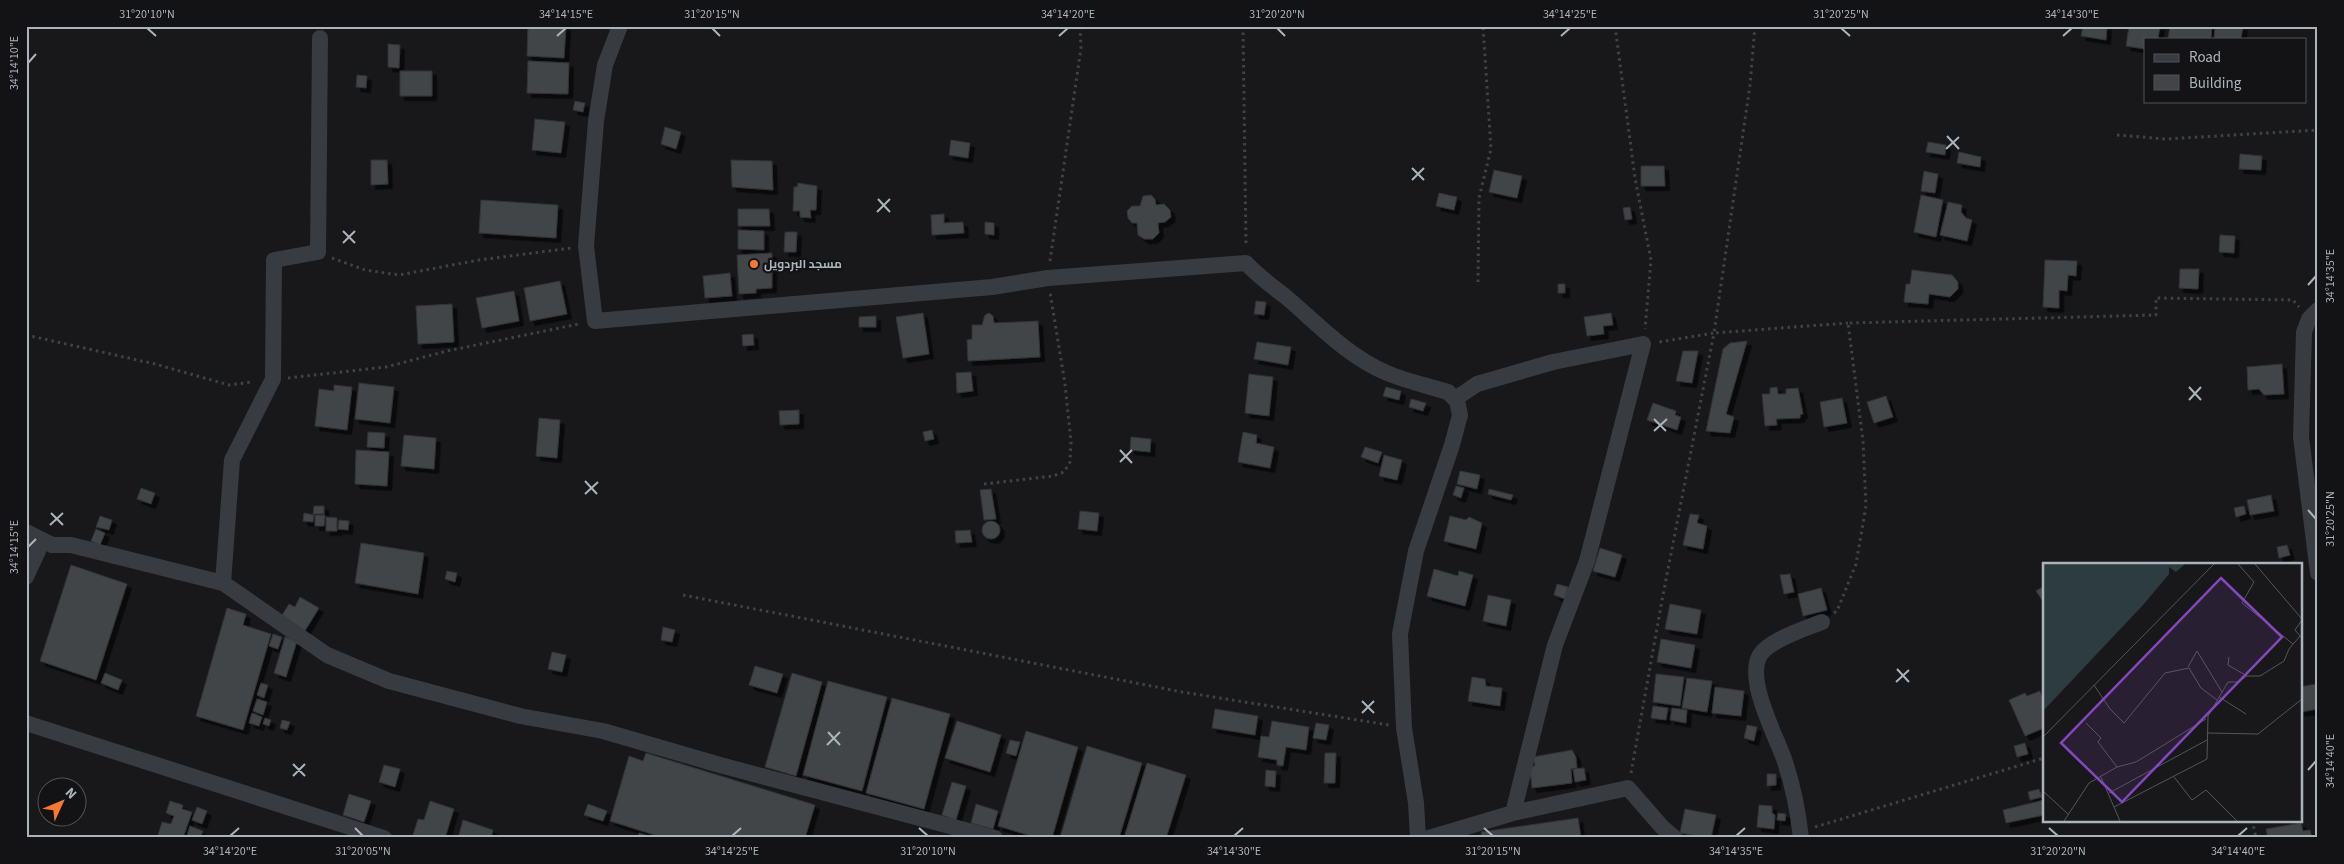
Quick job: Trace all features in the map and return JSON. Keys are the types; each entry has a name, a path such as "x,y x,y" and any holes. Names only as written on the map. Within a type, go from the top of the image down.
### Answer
{"street":[{"path":"620,26 605,65 596,121 586,246 594,320 992,287 1048,278 1246,263 1260,278 1286,297 1319,328 1361,359 1386,373 1448,392 1455,399 1460,415 1452,445 1416,551 1400,634 1404,728 1416,803 1418,838"},
{"path":"223,583 232,460 272,379 274,260 318,252 320,38"},
{"path":"2314,314 2304,332 2301,437 2318,573"},
{"path":"1455,399 1477,384 1553,362 1643,344 1587,561 1555,646 1513,813"},
{"path":"31,534 52,545 71,545 223,583 327,655 390,681 520,716 603,731 720,765 995,838"},
{"path":"26,577 38,551 31,534"},
{"path":"1801,835 1797,805 1784,759 1765,716 1755,673 1759,656 1766,648 1792,634 1822,622"},
{"path":"26,723 384,838"},
{"path":"1429,838 1458,834 1513,813 1628,788 1662,827 1675,838"}],"path":[{"path":"984,484 1053,476 1064,472 1070,462 1070,442 1064,384 1048,278 1075,96 1081,48 1080,26"},
{"path":"1243,26 1246,263"},
{"path":"1478,282 1479,198 1491,149 1483,26"},
{"path":"1615,26 1635,178 1651,260 1643,344 1714,333 1848,322 2156,315 2156,298 2293,300 2314,314"},
{"path":"1628,788 1714,333 1750,85 1755,26"},
{"path":"2117,135 2166,139 2318,130"},
{"path":"318,252 365,270 398,275 479,260 586,246"},
{"path":"26,335 155,364 229,385 386,367 448,350 594,320"},
{"path":"1822,622 1837,611 1856,564 1866,506 1863,441 1848,322"},
{"path":"683,595 1182,692 1404,728"},
{"path":"1801,835 2043,758"},
{"path":"2252,822 2256,838"}],"building":[{"path":"528,26 566,26 564,58 527,56"},
{"path":"2083,26 2107,26 2106,40 2081,36"},
{"path":"2129,26 2160,26 2158,38 2144,38 2144,49 2126,46"},
{"path":"2170,26 2212,26 2211,38 2168,38"},
{"path":"2215,26 2243,26 2241,38 2214,38"},
{"path":"388,44 400,45 399,68 388,67"},
{"path":"528,61 569,63 568,94 527,93"},
{"path":"400,71 432,71 432,96 400,96"},
{"path":"357,75 367,76 366,88 356,87"},
{"path":"575,101 585,103 583,112 573,110"},
{"path":"535,119 565,122 561,153 532,150"},
{"path":"665,127 681,132 676,149 661,144"},
{"path":"951,140 970,143 968,158 949,155"},
{"path":"1928,142 1946,145 1945,155 1926,152"},
{"path":"1959,152 1981,157 1980,167 1957,163"},
{"path":"2240,154 2262,156 2261,170 2239,169"},
{"path":"371,160 387,160 388,184 371,185"},
{"path":"731,160 772,161 773,190 732,187"},
{"path":"1641,166 1664,166 1665,186 1641,186"},
{"path":"1494,170 1522,176 1517,198 1489,192"},
{"path":"1924,171 1938,174 1935,193 1921,191"},
{"path":"798,183 817,186 816,210 810,210 811,218 800,217 800,211 793,211 794,187 797,187"},
{"path":"1439,193 1457,197 1454,210 1436,206"},
{"path":"1151,195 1155,199 1156,205 1164,204 1170,210 1171,217 1165,222 1158,223 1159,233 1153,239 1144,239 1138,235 1137,223 1132,223 1128,218 1127,211 1132,206 1140,206 1143,196"},
{"path":"1921,195 1943,200 1936,237 1914,232"},
{"path":"481,200 558,205 556,238 479,233"},
{"path":"1948,202 1962,205 1961,212 1966,218 1972,220 1967,241 1940,235"},
{"path":"1630,207 1632,219 1625,220 1623,208"},
{"path":"738,209 769,209 770,226 738,226"},
{"path":"944,214 944,223 963,222 964,233 932,235 931,215"},
{"path":"985,222 994,223 994,235 985,234"},
{"path":"738,230 764,231 764,250 738,249"},
{"path":"785,232 797,232 796,252 784,252"},
{"path":"2220,235 2235,236 2234,253 2219,252"},
{"path":"772,253 772,288 756,289 756,293 739,294 737,255"},
{"path":"2045,260 2077,261 2076,276 2068,275 2067,291 2059,290 2059,308 2043,307"},
{"path":"2180,269 2199,269 2198,289 2179,288"},
{"path":"1912,270 1952,275 1958,282 1958,289 1950,297 1929,294 1928,304 1904,302 1906,284 1910,284"},
{"path":"730,273 732,296 705,298 703,276"},
{"path":"560,281 567,314 530,321 524,288"},
{"path":"1558,284 1565,284 1565,293 1558,293"},
{"path":"514,291 519,321 482,328 476,298"},
{"path":"1256,301 1266,302 1264,315 1254,314"},
{"path":"452,304 454,342 418,344 416,306"},
{"path":"923,313 929,354 903,358 896,317"},
{"path":"989,313 993,316 994,323 1038,321 1040,357 968,361 967,340 972,339 972,325 982,325 985,315"},
{"path":"1611,313 1613,325 1603,326 1604,334 1587,336 1584,317"},
{"path":"876,316 876,327 859,327 859,317"},
{"path":"753,334 754,345 743,346 742,335"},
{"path":"1747,341 1726,414 1734,417 1730,433 1706,431 1723,349 1730,343"},
{"path":"1257,342 1291,347 1288,365 1254,359"},
{"path":"1683,351 1698,351 1692,383 1676,381"},
{"path":"2282,364 2284,394 2264,395 2259,389 2248,390 2247,367"},
{"path":"971,372 973,391 957,393 956,373"},
{"path":"1249,374 1273,377 1269,416 1245,413"},
{"path":"359,383 394,387 390,423 355,419"},
{"path":"334,385 352,387 347,430 315,426 319,389 334,391"},
{"path":"1386,387 1401,391 1399,400 1383,396"},
{"path":"1777,387 1778,394 1786,394 1786,389 1798,388 1803,414 1800,415 1800,418 1776,419 1777,425 1765,426 1762,394 1770,394 1770,388"},
{"path":"1886,396 1893,417 1874,423 1867,402"},
{"path":"1842,398 1847,423 1824,427 1820,402"},
{"path":"1411,399 1426,403 1423,411 1409,407"},
{"path":"1653,403 1676,411 1675,415 1681,417 1677,430 1647,420"},
{"path":"799,410 799,424 780,425 779,411"},
{"path":"539,418 560,420 557,458 536,456"},
{"path":"932,430 934,439 925,441 923,432"},
{"path":"368,432 385,433 384,448 367,447"},
{"path":"1243,432 1257,435 1256,443 1274,447 1270,468 1238,462"},
{"path":"404,435 436,438 434,469 401,466"},
{"path":"1131,437 1151,439 1150,452 1130,450"},
{"path":"1365,447 1382,452 1378,463 1361,457"},
{"path":"356,450 389,452 387,486 355,484"},
{"path":"1384,455 1402,460 1397,480 1379,476"},
{"path":"1460,471 1480,475 1477,489 1457,484"},
{"path":"1456,486 1464,488 1461,498 1453,495"},
{"path":"141,488 155,493 151,504 137,499"},
{"path":"991,489 996,519 984,520 980,490"},
{"path":"1489,489 1513,495 1511,500 1488,494"},
{"path":"2271,495 2274,511 2250,515 2247,500"},
{"path":"314,506 324,506 324,514 313,514"},
{"path":"2244,506 2246,514 2236,517 2234,508"},
{"path":"1080,511 1099,513 1097,531 1078,529"},
{"path":"304,513 314,515 313,522 303,521"},
{"path":"1690,514 1699,515 1697,523 1707,526 1703,549 1683,545"},
{"path":"315,515 325,515 324,526 315,526"},
{"path":"100,516 112,520 109,530 96,527"},
{"path":"1450,516 1466,520 1469,517 1482,523 1476,549 1444,541"},
{"path":"326,517 337,518 337,531 326,531"},
{"path":"339,520 349,521 348,530 338,529"},
{"path":"991,521 997,524 1000,530 997,536 991,539 985,536 982,530 985,524"},
{"path":"96,529 105,533 100,545 91,541"},
{"path":"970,530 972,542 956,543 955,531"},
{"path":"361,543 424,553 418,594 355,583"},
{"path":"2287,545 2290,555 2279,558 2277,547"},
{"path":"1600,548 1622,555 1615,577 1593,571"},
{"path":"71,565 127,584 96,680 40,661"},
{"path":"1434,569 1458,576 1459,571 1473,575 1465,606 1427,596"},
{"path":"447,571 457,573 455,582 445,579"},
{"path":"1790,574 1794,592 1784,594 1780,575"},
{"path":"1557,584 1568,587 1565,599 1554,595"},
{"path":"2043,587 2043,602 2036,591"},
{"path":"1821,588 1827,610 1803,616 1798,594"},
{"path":"1488,595 1511,600 1506,626 1483,621"},
{"path":"300,597 319,608 303,634 279,620 289,604 295,607"},
{"path":"1670,604 1701,610 1697,634 1665,629"},
{"path":"227,608 246,614 243,625 271,634 243,730 196,716"},
{"path":"663,627 675,630 672,642 661,640"},
{"path":"273,634 282,637 278,649 269,646"},
{"path":"285,637 297,641 286,677 274,673"},
{"path":"1661,639 1695,645 1691,668 1657,662"},
{"path":"552,652 566,655 562,672 548,669"},
{"path":"755,666 783,674 777,693 749,685"},
{"path":"105,673 122,680 118,690 101,683"},
{"path":"792,673 822,682 796,776 765,767"},
{"path":"1656,674 1684,677 1680,706 1653,702"},
{"path":"1472,677 1485,679 1486,686 1502,688 1500,706 1468,701"},
{"path":"1687,678 1712,681 1707,712 1682,708"},
{"path":"828,681 887,697 862,791 803,775"},
{"path":"261,683 268,685 264,698 257,695"},
{"path":"2316,684 2318,709 2302,712 2302,687"},
{"path":"1715,687 1744,691 1741,716 1712,713"},
{"path":"2040,691 2043,698 2043,728 2025,736 2009,700 2025,693 2027,696"},
{"path":"892,698 950,714 924,809 866,793"},
{"path":"257,699 267,702 263,715 253,711"},
{"path":"1653,706 1668,708 1666,720 1651,718"},
{"path":"1672,708 1687,710 1686,723 1670,720"},
{"path":"1215,709 1258,716 1255,735 1212,728"},
{"path":"252,713 262,717 259,726 249,723"},
{"path":"265,718 271,720 269,726 263,724"},
{"path":"282,720 290,722 287,730 280,728"},
{"path":"957,721 1001,735 990,772 945,758"},
{"path":"1272,721 1309,727 1306,750 1286,747 1283,766 1277,765 1277,760 1258,757 1261,736 1269,737"},
{"path":"1316,723 1329,725 1326,740 1313,738"},
{"path":"1747,725 1757,727 1754,741 1744,738"},
{"path":"1026,731 1078,747 1052,838 1038,838 998,826"},
{"path":"1010,740 1020,742 1016,756 1006,753"},
{"path":"2025,743 2028,754 2017,757 2014,746"},
{"path":"1087,746 1142,763 1119,838 1060,838"},
{"path":"1572,750 1576,757 1577,768 1571,769 1572,783 1532,788 1530,769 1535,765 1533,757"},
{"path":"646,753 815,805 805,838 697,838 688,835 687,838 664,838 610,821 629,756 643,761"},
{"path":"1325,753 1336,753 1335,783 1324,783"},
{"path":"1147,763 1186,775 1166,838 1124,838"},
{"path":"384,765 400,769 395,787 379,782"},
{"path":"1584,768 1586,780 1575,782 1573,769"},
{"path":"1266,770 1276,771 1275,787 1265,786"},
{"path":"1767,774 1776,774 1776,785 1767,786"},
{"path":"952,782 966,786 956,820 942,815"},
{"path":"2039,789 2042,797 2030,800 2028,792"},
{"path":"349,794 371,801 364,822 343,815"},
{"path":"2043,800 2043,815 2006,823 2003,810"},
{"path":"170,801 183,805 182,809 192,812 183,838 166,838 158,835 162,822 171,824 174,816 166,813"},
{"path":"430,801 454,809 445,838 412,838 418,819 424,820"},
{"path":"588,804 607,811 603,821 584,815"},
{"path":"976,804 998,811 993,829 971,823"},
{"path":"1759,805 1772,806 1772,813 1775,815 1774,829 1757,827"},
{"path":"197,807 207,811 202,824 192,820"},
{"path":"1685,809 1716,815 1711,838 1680,833"},
{"path":"1778,813 1786,814 1785,821 1777,820"},
{"path":"1578,818 1581,838 1482,838 1481,832"},
{"path":"463,820 493,830 491,838 458,838"},
{"path":"2301,823 2303,831 2310,830 2312,838 2268,838 2266,829"},
{"path":"190,826 203,831 200,838 186,838"},
{"path":"639,833 655,838 638,838"}],"place":[{"name":"مسجد البردويل","path":"754,264"}]}
